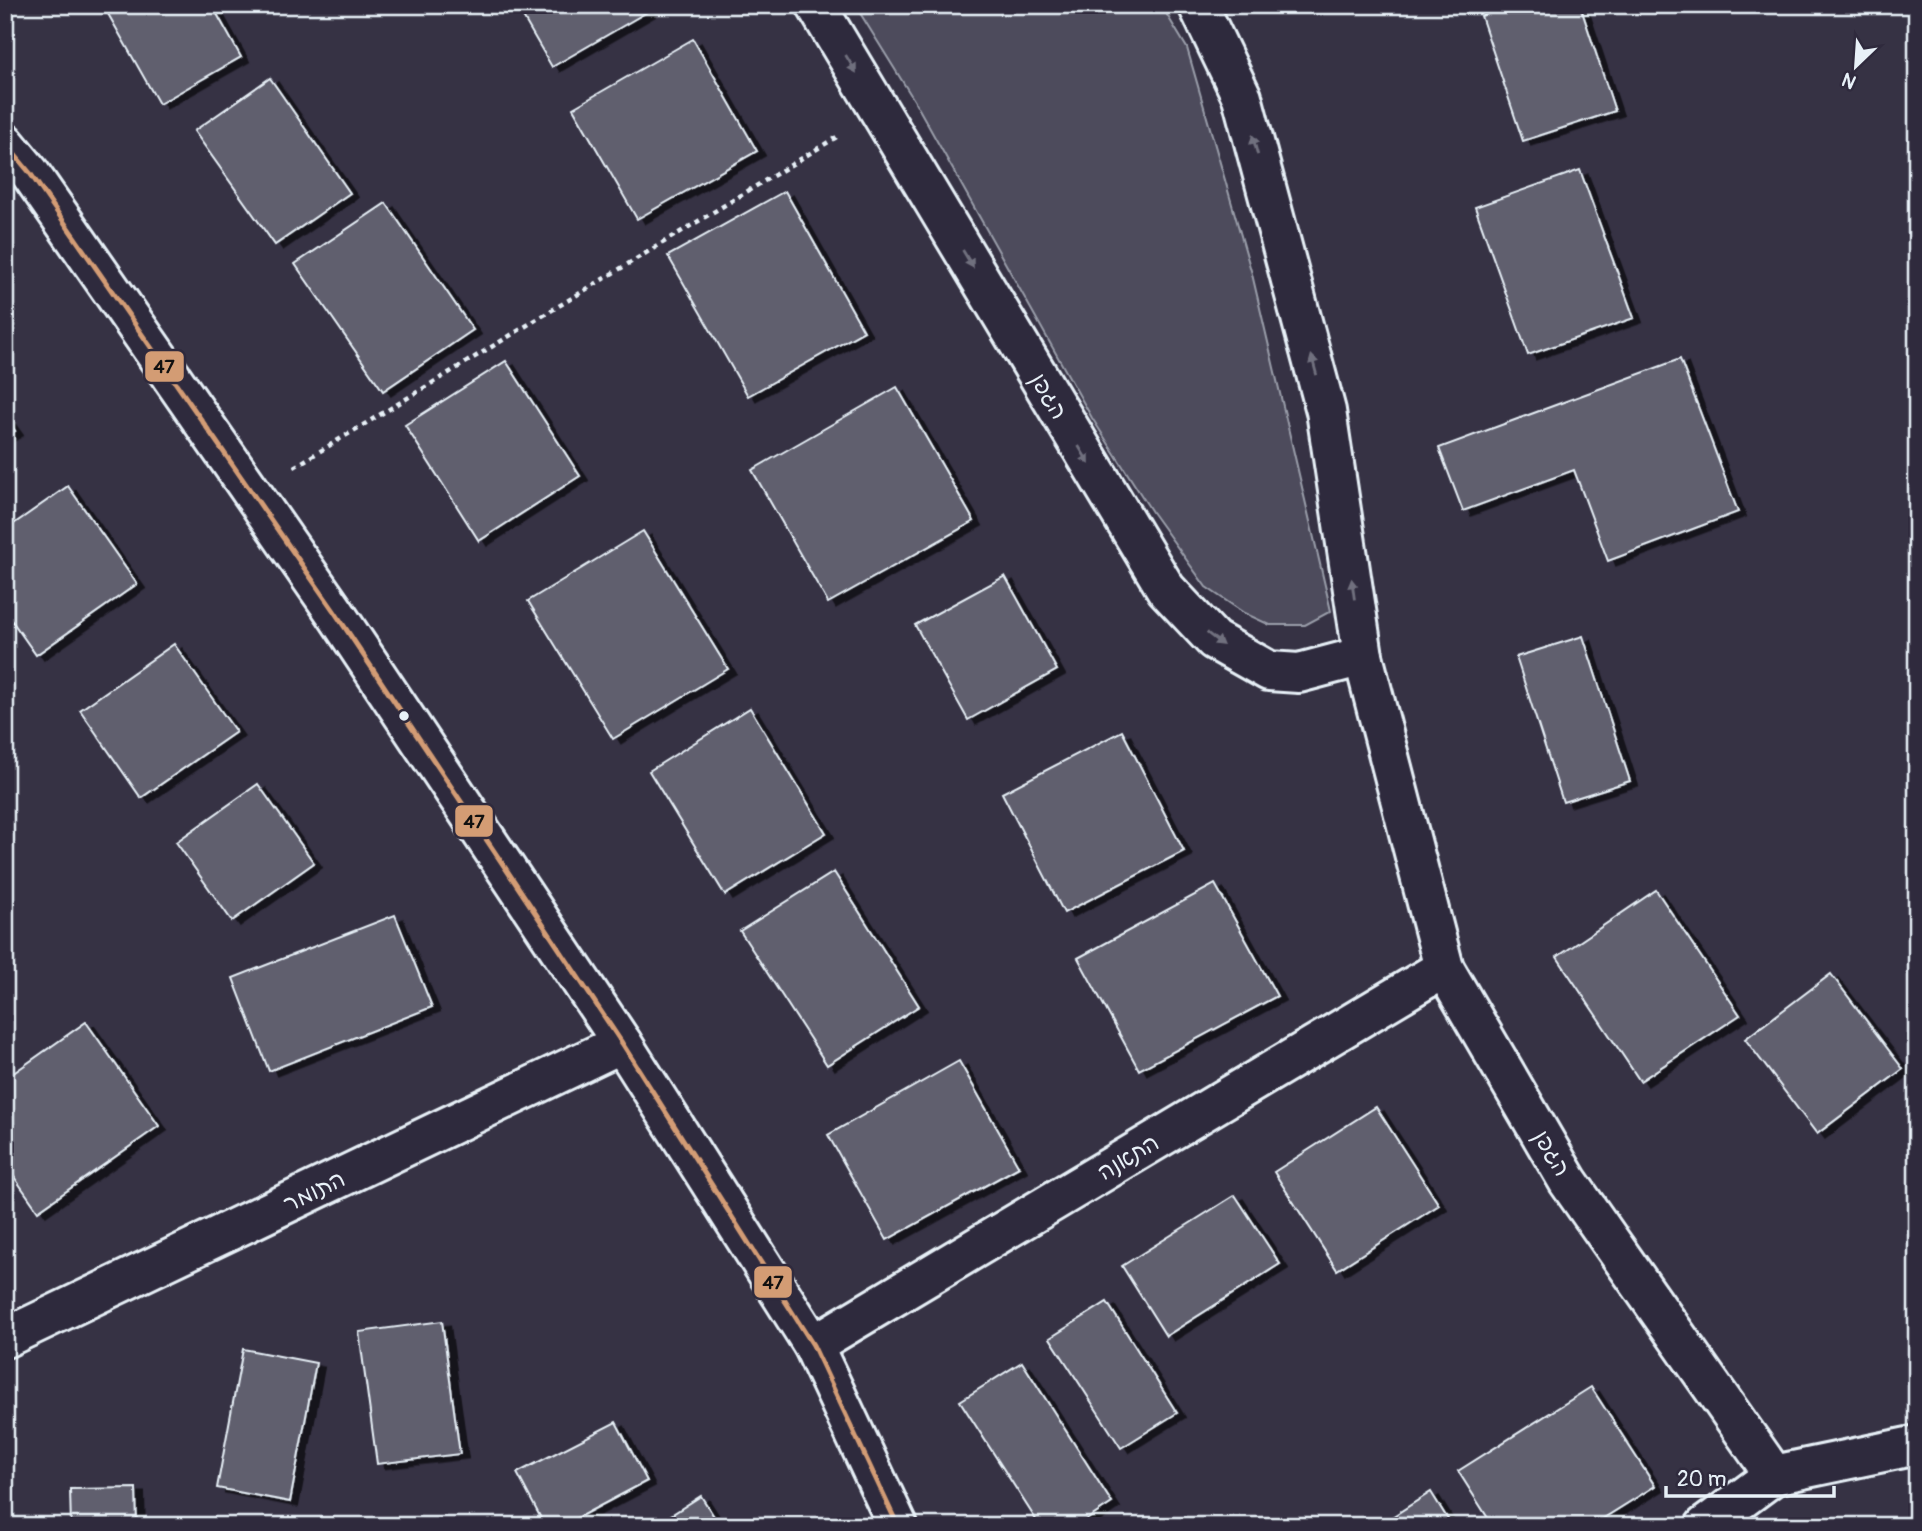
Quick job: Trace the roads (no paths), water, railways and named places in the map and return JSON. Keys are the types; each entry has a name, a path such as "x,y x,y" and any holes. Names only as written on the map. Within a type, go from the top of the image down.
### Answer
{"street":[{"name":"הגפן","path":"816,5 1166,589 1214,640 1269,671 1299,673 1363,656"},
{"name":"הגפן","path":"1198,5 1242,97 1326,411 1363,656 1444,968 1568,1181 1774,1475"},
{"path":"5,143 30,173 334,611 622,1043 813,1345 898,1526"},
{"name":"התאנה","path":"813,1345 1444,968"},
{"name":"התומר","path":"5,1338 622,1043"},
{"path":"1705,1526 1774,1475 1917,1445"}]}
